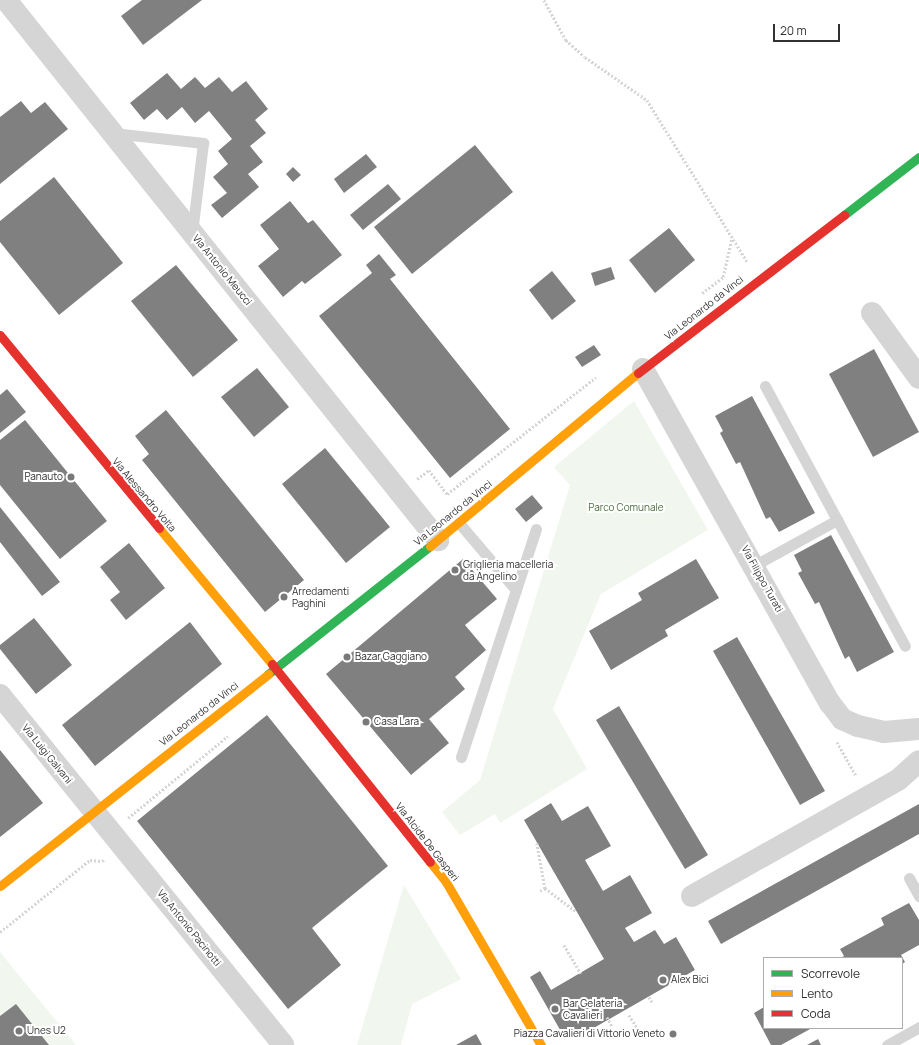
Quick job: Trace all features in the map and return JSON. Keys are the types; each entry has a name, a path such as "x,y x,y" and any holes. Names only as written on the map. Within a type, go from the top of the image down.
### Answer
{"main road":[{"name":"Via Leonardo da Vinci","path":"0,886 274,667 438,540 643,369 919,157"},
{"name":"Via Alessandro Volta","path":"0,335 11,351 274,667"},
{"name":"Via Alcide De Gasperi","path":"274,667 446,882 541,1045"}],"street":[{"name":"Via Antonio Meucci","path":"6,0 438,540"},
{"path":"872,313 919,378"},
{"name":"Via Filippo Turati","path":"643,369 830,703 842,719"},
{"name":"Via Luigi Galvani","path":"0,695 93,812"},
{"path":"842,719 858,726 884,732 919,729"},
{"path":"692,896 898,780 919,761"},
{"name":"Via Antonio Pacinotti","path":"93,812 283,1045"}],"lane":[{"path":"113,133 203,144 192,232"},
{"path":"765,386 905,646"},
{"path":"754,565 837,520"},
{"path":"459,523 516,590"},
{"path":"461,757 536,529"},
{"path":"909,878 919,896"},
{"path":"887,1045 919,1027"}],"path":[{"path":"544,0 566,40 585,57 647,100 759,280"},
{"path":"698,296 723,277 732,237"},
{"path":"400,492 429,470 447,494 598,375"},
{"path":"842,719 834,737 868,797"},
{"path":"537,843 545,888 577,912"},
{"path":"540,891 545,888"},
{"path":"564,945 581,973"},
{"path":"649,997 652,1002"},
{"path":"629,1015 640,1032 650,1037"},
{"path":"607,1018 612,1026"}],"green space":[{"name":"Parco Comunale","path":"634,401 708,530 601,594 553,709 587,769 500,823 495,814 460,835 442,812 480,780 570,485 554,467"},
{"path":"404,885 461,979 412,1004 401,1045 357,1045"},
{"path":"0,952 76,1045 0,1045"}],"building":[{"path":"142,0 202,0 143,45 121,16"},
{"path":"167,73 181,89 195,77 205,88 219,77 232,92 246,81 268,109 255,120 266,133 250,146 263,162 248,174 259,187 222,218 211,205 227,193 213,177 228,164 218,151 232,139 209,111 195,123 182,107 167,120 157,109 144,120 130,103"},
{"path":"21,101 31,113 45,102 68,129 0,184 0,117"},
{"path":"475,145 513,192 412,274 374,227"},
{"path":"366,154 377,167 344,193 334,179"},
{"path":"293,167 301,175 293,182 286,174"},
{"path":"54,177 123,263 59,315 0,242 0,221"},
{"path":"388,184 401,199 363,230 350,215"},
{"path":"290,201 308,223 313,220 342,255 305,284 302,281 283,297 258,266 279,249 260,225"},
{"path":"669,228 695,260 655,293 629,260"},
{"path":"379,254 396,275 390,279 510,429 450,478 319,316 372,273 366,265"},
{"path":"176,265 238,340 193,377 131,301"},
{"path":"611,267 615,279 595,286 591,273"},
{"path":"552,271 576,301 552,320 529,290"},
{"path":"594,345 601,355 582,367 575,357"},
{"path":"874,349 919,432 873,457 829,374"},
{"path":"257,368 289,407 254,437 221,397"},
{"path":"7,389 26,412 0,433 0,395"},
{"path":"752,396 815,513 779,532 770,517 766,519 740,462 736,464 720,433 723,431 715,416"},
{"path":"166,410 304,580 265,612 142,460 149,454 135,436"},
{"path":"25,420 107,521 60,559 0,485 0,440"},
{"path":"325,448 390,527 346,563 282,484"},
{"path":"532,495 543,508 526,522 515,509"},
{"path":"0,507 60,582 42,596 0,542"},
{"path":"831,535 894,652 857,672 849,656 845,659 819,602 815,604 798,573 802,571 794,555"},
{"path":"129,543 165,588 126,620 110,600 120,592 100,567"},
{"path":"463,559 497,599 465,625 486,650 455,677 465,689 429,719 449,743 411,775 326,674"},
{"path":"696,559 719,598 665,630 668,636 611,670 589,631 642,600 638,593"},
{"path":"34,618 72,665 36,694 0,649 0,645"},
{"path":"190,622 222,664 95,766 62,725"},
{"path":"737,637 825,791 800,805 713,651"},
{"path":"619,706 708,855 685,869 596,720"},
{"path":"267,715 388,866 312,928 341,965 288,1009 137,821"},
{"path":"0,750 43,803 0,837"},
{"path":"551,803 562,821 588,806 611,846 585,860 603,891 630,875 652,913 625,928 634,942 655,930 664,944 676,937 695,970 578,1037 573,1028 563,1035 530,977 540,971 551,990 604,959 524,820"},
{"path":"919,804 919,834 721,944 708,921"},
{"path":"909,903 919,920 919,945 901,955 902,957 842,957 844,956 840,949 884,925 881,918"},
{"name":"Unes U2","path":"16,1004 49,1045 0,1045 0,1016"},
{"path":"763,1008 763,1029 810,1029 781,1045 771,1045 754,1013"},
{"path":"476,1034 482,1045 456,1045"},
{"path":"818,1039 821,1045 807,1045"}],"traffic: fast":[{"path":"844,215 919,157"},
{"path":"268,674 430,546"}],"traffic: slow":[{"path":"430,546 638,373"},
{"path":"159,528 272,664"},
{"path":"0,886 268,674"},
{"path":"430,862 446,882 541,1045"}],"traffic: jam":[{"path":"638,373 844,215"},
{"path":"0,335 159,528"},
{"path":"272,664 430,862"}],"place":[{"name":"Panauto","path":"71,477"},
{"name":"Griglieria macelleria da Angelino","path":"455,570"},
{"name":"Arredamenti Paghini","path":"284,597"},
{"name":"Bazar Gaggiano","path":"347,657"},
{"name":"Casa Lara","path":"366,722"},
{"name":"Alex Bici","path":"663,980"},
{"name":"Bar Gelateria Cavalieri","path":"555,1009"},
{"name":"Unes U2","path":"19,1031"},
{"name":"Piazza Cavalieri di Vittorio Veneto","path":"673,1034"}]}
